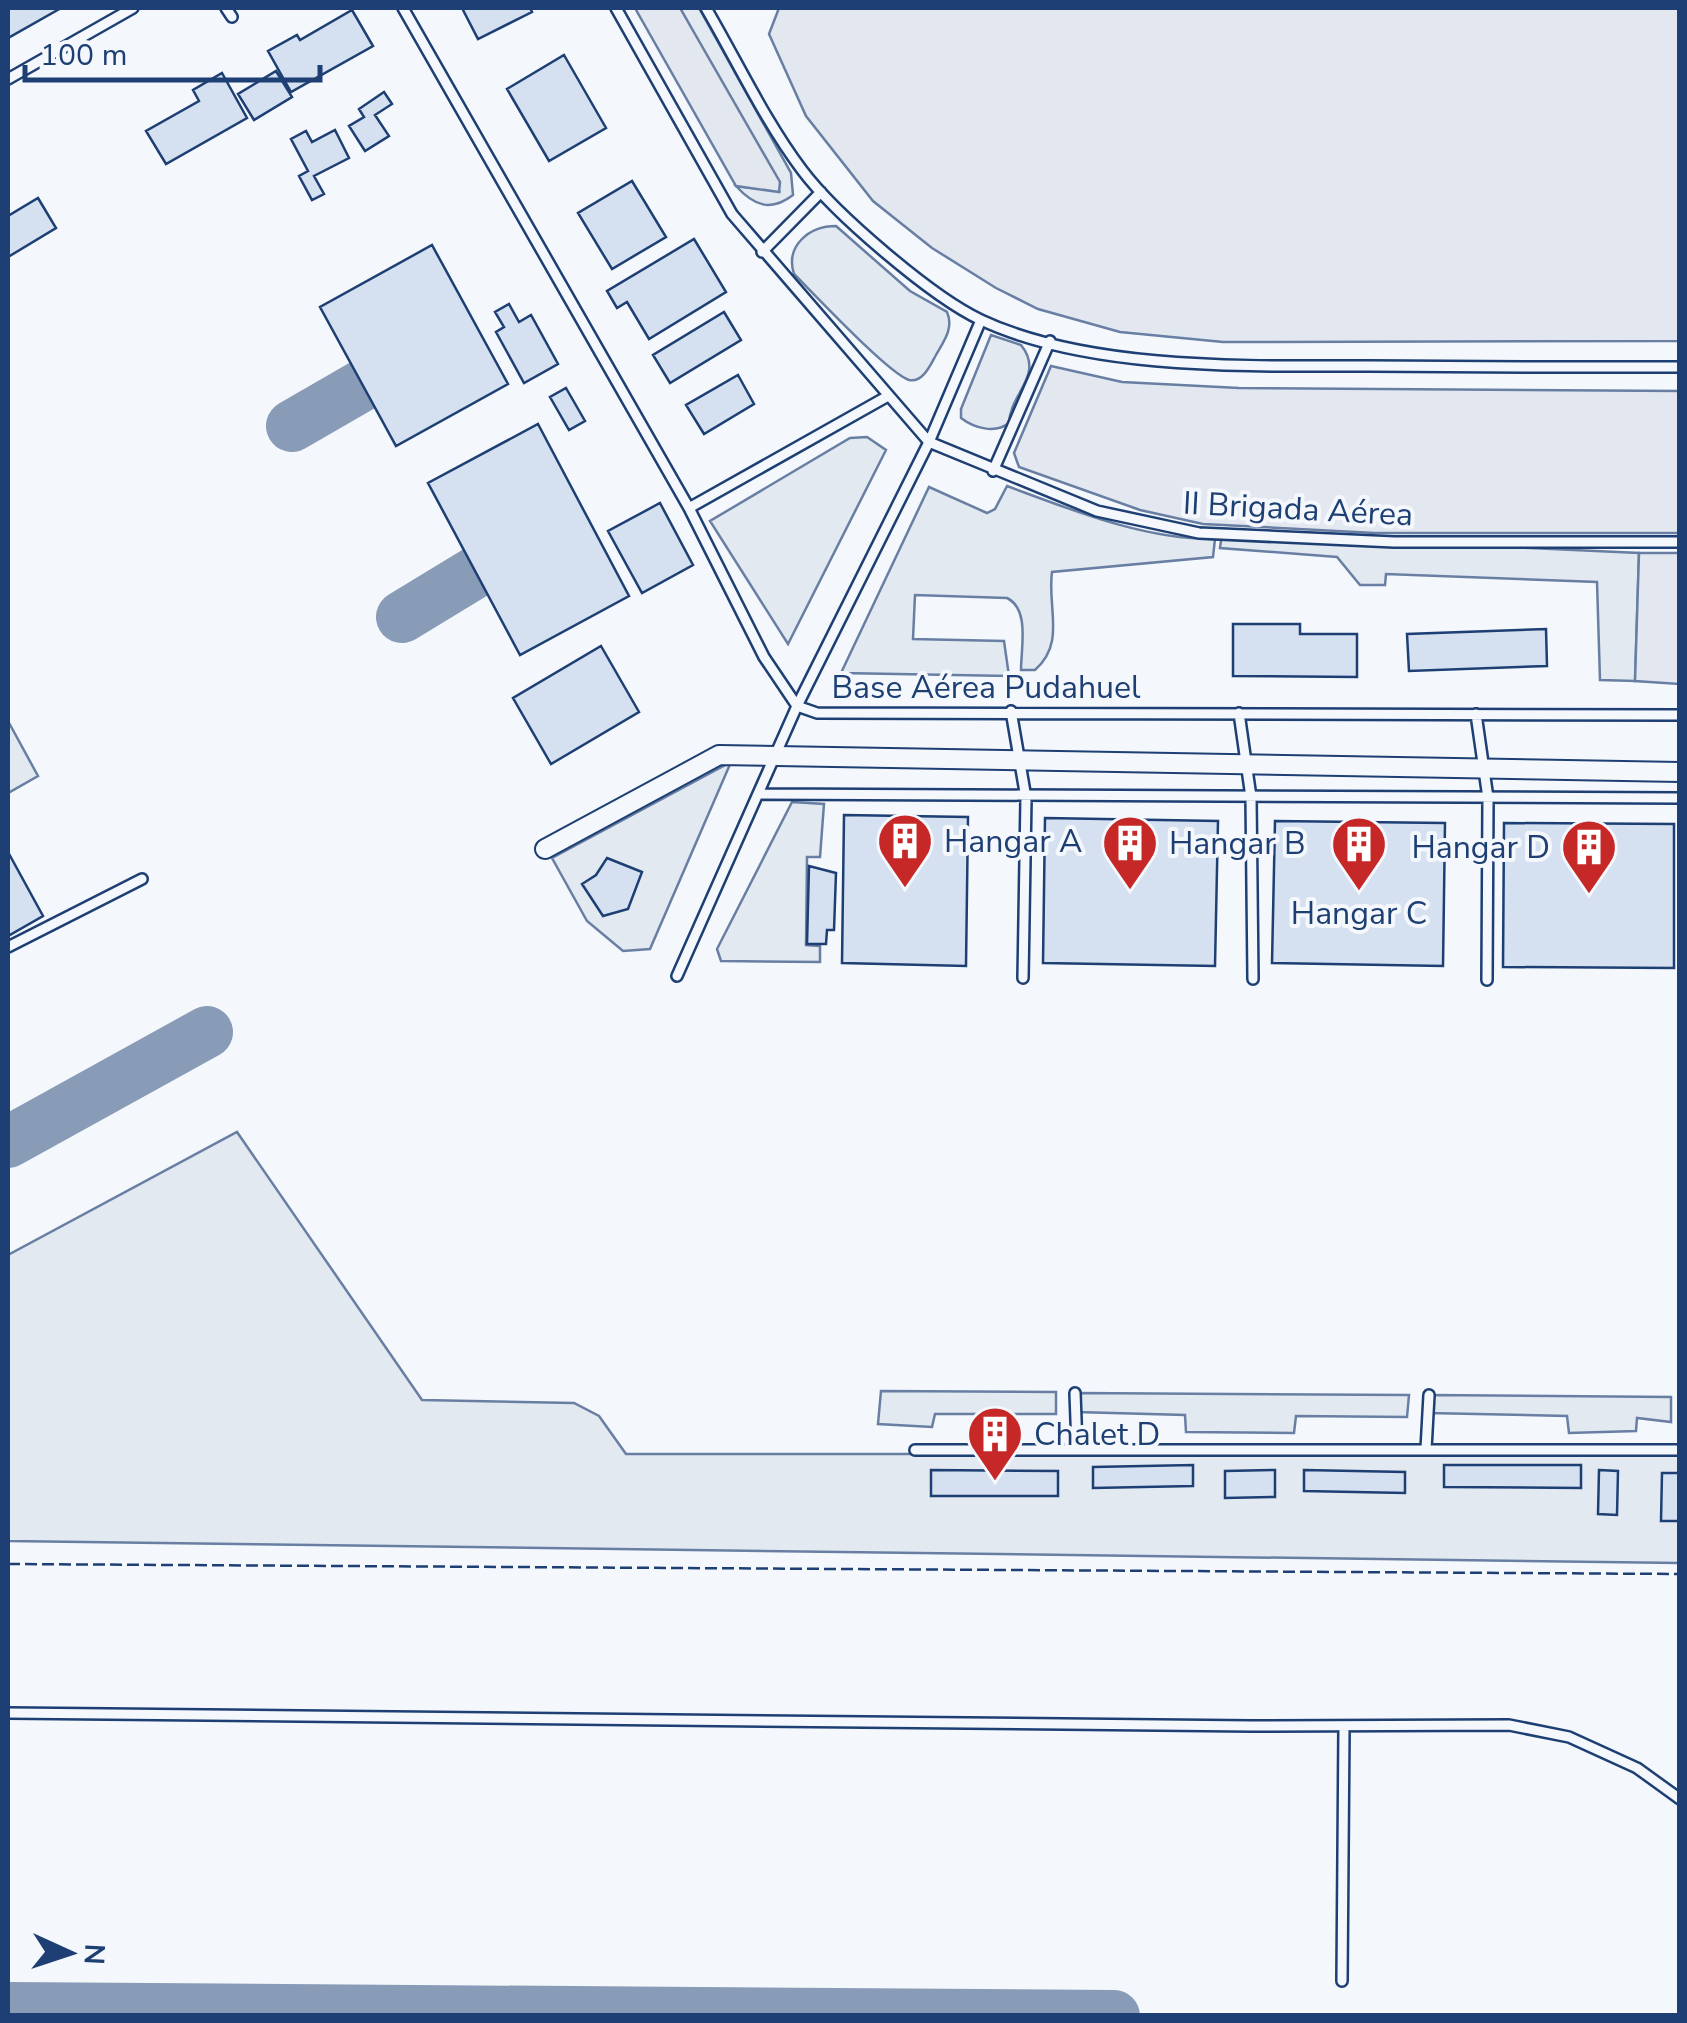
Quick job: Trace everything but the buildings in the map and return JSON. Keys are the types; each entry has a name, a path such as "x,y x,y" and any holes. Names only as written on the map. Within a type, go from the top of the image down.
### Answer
{"street":[{"path":"545,849 719,755 1680,772"}],"lane":[{"path":"8,79 132,8"},
{"name":"Base Aérea Pudahuel","path":"403,8 689,508 764,657 797,706 817,713 1680,715"},
{"name":"II Brigada Aérea","path":"616,8 732,214 929,442 1097,511 1198,533 1394,542 1680,542"},
{"path":"706,8 801,169 821,192 883,250 980,320 1050,341 1144,360 1260,366 1680,368"},
{"path":"762,252 821,192"},
{"path":"678,976 797,706 929,442 980,320"},
{"path":"993,471 1050,341"},
{"path":"689,508 888,396"},
{"path":"1011,711 1026,798 1023,978"},
{"path":"1239,713 1251,797 1253,979"},
{"path":"1476,714 1488,798 1487,980"},
{"path":"758,794 1680,798"},
{"path":"8,946 142,879"},
{"path":"1075,1392 1077,1447"},
{"path":"1426,1449 1429,1395"},
{"path":"915,1450 1680,1450"},
{"path":"8,1712 1344,1726 1509,1724 1569,1737 1637,1768 1680,1799"},
{"path":"1342,1981 1344,1726"}],"shaded area":[{"path":"635,8 680,8 780,182 779,192 736,186"},
{"path":"680,8 699,8 791,173 793,195 785,200 770,205 756,202 736,186 779,191"},
{"path":"779,8 1679,8 1679,341 1223,342 1120,332 1038,309 932,248 873,201 806,116 769,34"},
{"path":"836,226 910,291 947,312 947,334 929,368 918,379 909,380 885,363 794,274 793,255 802,240 817,230"},
{"path":"991,335 1021,345 1029,366 1009,423 991,429 961,418 961,409"},
{"path":"1051,366 1122,382 1239,388 1679,391 1679,533 1375,533 1203,524 1140,510 1019,467 1014,453"},
{"path":"867,437 886,450 788,644 710,521 850,438"},
{"path":"1007,486 1136,529 1215,539 1213,557 1052,572 1053,637 1044,660 1035,670 1021,670 1022,620 1007,598 915,595 913,639 1004,641 1009,676 841,673 929,487 987,513 995,509"},
{"path":"1222,534 1639,553 1635,681 1600,680 1597,582 1386,574 1385,585 1360,585 1337,557 1220,548"},
{"path":"1639,553 1679,553 1679,684 1635,681"},
{"path":"8,721 38,776 8,793"},
{"path":"731,762 650,949 623,951 587,921 552,858"},
{"path":"792,802 824,804 820,857 807,857 806,945 820,946 820,962 721,961 717,949"},
{"path":"237,1132 422,1400 574,1403 599,1416 626,1454 1679,1454 1679,1563 8,1541 8,1255"},
{"path":"881,1391 1056,1392 1056,1414 935,1414 932,1427 878,1424"},
{"path":"1075,1393 1409,1395 1407,1417 1296,1416 1294,1433 1186,1432 1185,1415 1076,1412"},
{"path":"1429,1395 1671,1397 1671,1422 1637,1418 1636,1431 1569,1433 1567,1416 1428,1413"}],"taxiway":[{"path":"292,426 363,385"},
{"path":"402,617 476,572"},
{"path":"8,1142 207,1032"},
{"path":"8,2008 1114,2016"}],"fence":[{"path":"8,1564 1680,1574"}],"place":[{"name":"Hangar A","path":"905,890"},
{"name":"Hangar B","path":"1130,892"},
{"name":"Hangar C","path":"1359,893"},
{"name":"Hangar D","path":"1589,896"},
{"name":"Chalet D","path":"995,1483"}]}
